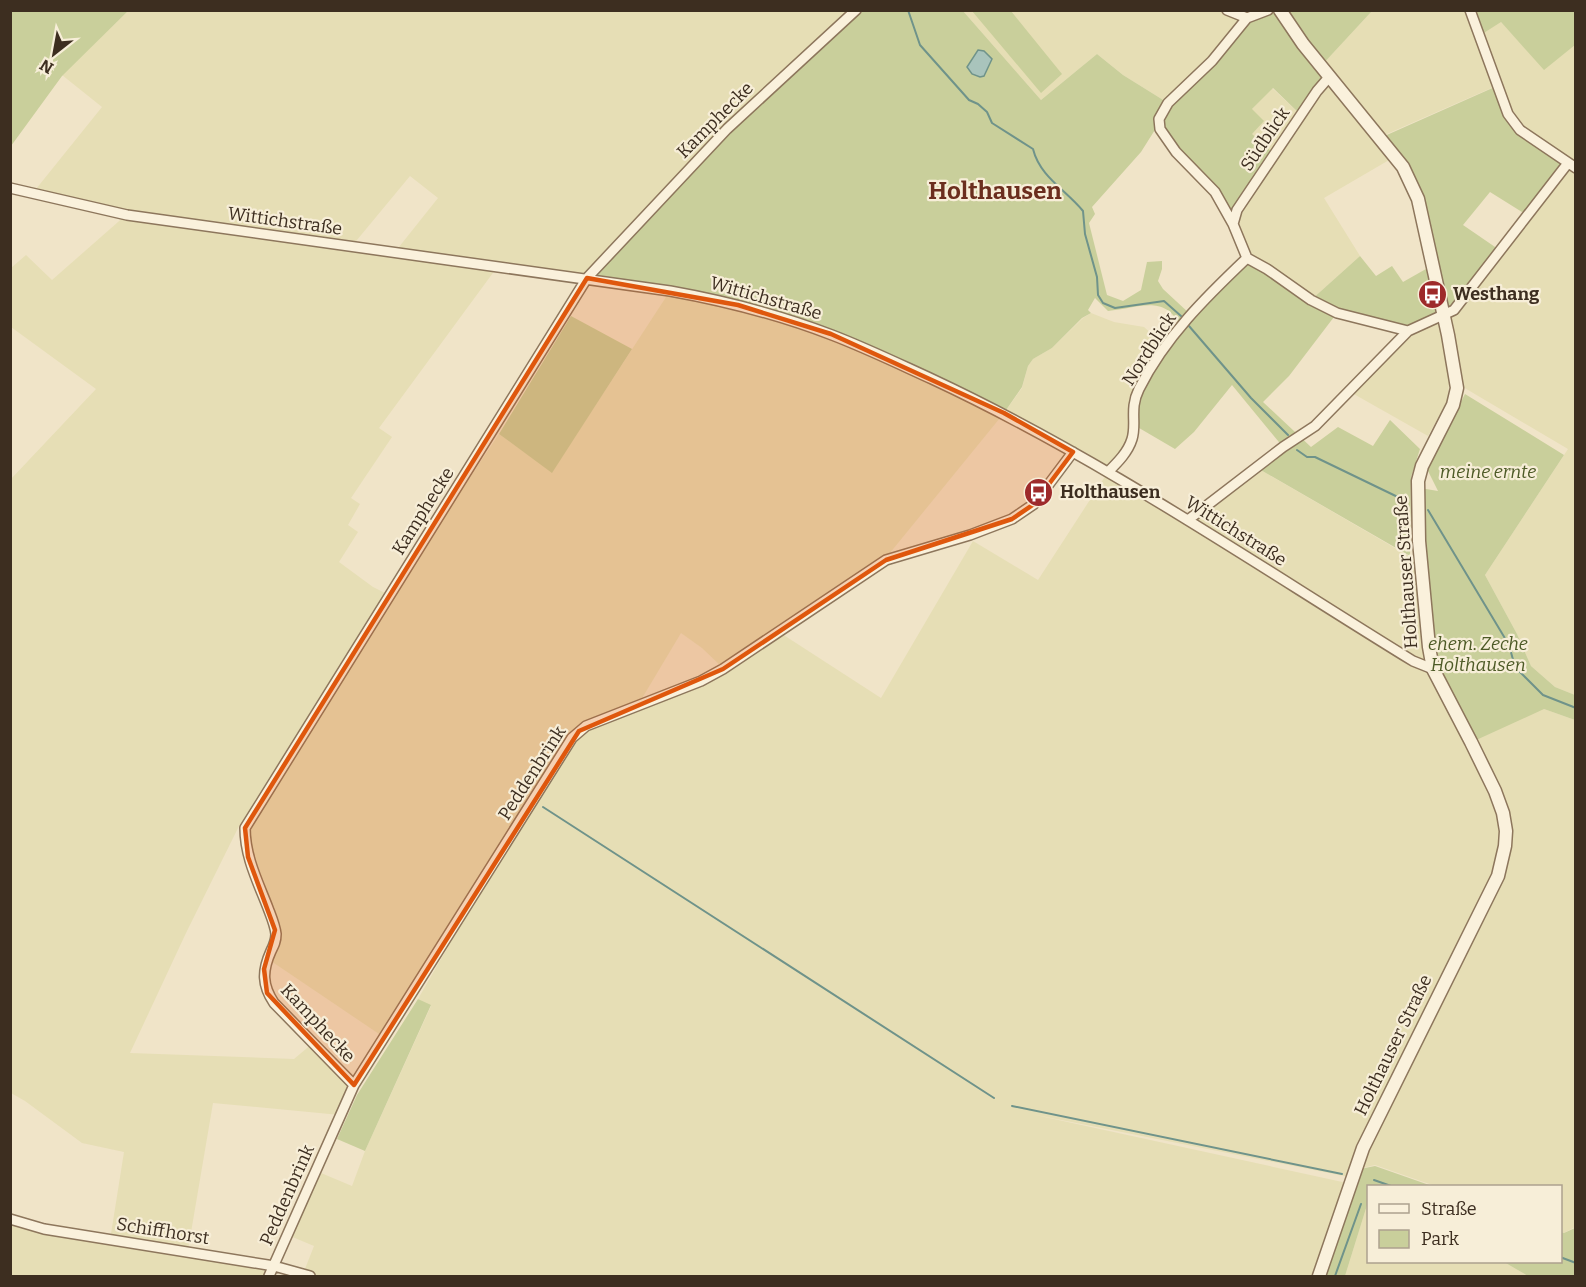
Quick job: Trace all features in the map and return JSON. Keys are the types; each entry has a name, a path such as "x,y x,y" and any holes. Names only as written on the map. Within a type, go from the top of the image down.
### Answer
{"street":[{"name":"Kamphecke","path":"354,1085 267,993 264,969 275,944 275,930 248,857 245,828 587,278 727,129 856,10"},
{"path":"1227,10 1247,18"},
{"path":"1268,10 1247,18 1212,61 1168,103 1162,112 1159,124 1166,139 1210,187 1233,224 1247,258 1267,268 1311,300 1328,309 1408,331"},
{"name":"Holthauser Straße","path":"1280,10 1303,44 1399,161 1416,190 1456,373 1456,395 1445,423 1422,465 1418,481 1417,503 1426,624 1433,669 1495,791 1503,813 1506,831 1503,859 1498,876 1363,1148 1319,1276"},
{"path":"1188,520 1283,447 1315,426 1408,331 1454,310 1572,166 1520,130 1508,114 1470,10"},
{"name":"Südblick","path":"1233,224 1237,210 1317,91 1330,76"},
{"name":"Wittichstraße","path":"10,188 138,216 670,291 738,305 831,334 877,353 1004,413 1188,520 1413,661 1433,669"},
{"name":"Nordblick","path":"1108,472 1123,456 1133,437 1133,411 1136,398 1145,378 1165,346 1188,317 1247,258"},
{"name":"Peddenbrink","path":"269,1276 354,1085 566,746 579,730 701,681 723,669 886,560 970,535 1012,519 1034,504 1073,452"},
{"name":"Schiffhorst","path":"10,1219 44,1229 274,1266 310,1276"}],"highlighted area":[{"path":"587,278 738,305 831,334 1004,413 1073,452 1034,504 1012,519 886,560 723,669 579,731 354,1085 267,993 264,969 275,930 248,857 245,828"}],"green space":[{"path":"11,10 128,11 62,76 11,146"},
{"name":"ehem. Zeche Holthausen","path":"128,11 856,11 587,278 498,266 379,428 392,437 351,498 360,504 348,525 358,532 339,562 373,587 391,596 499,434 552,472 670,291 781,317 1004,413 885,559 779,632 881,698 973,541 1038,580 1108,472 1188,520 1259,469 1419,562 1544,709 1575,720 1575,1227 1562,1232 1562,1185 1432,1185 1375,1165 1355,1170 1349,1177 1031,1114 1347,1183 1312,1276 310,1276 303,1274 314,1246 290,1236 321,1173 352,1186 365,1151 431,1006 418,999 525,813 385,1038 268,959 275,944 245,829 239,826 130,1053 294,1059 313,1043 354,1085 340,1115 213,1103 188,1250 274,1266 269,1276 11,1276 11,1219 110,1240 124,1152 82,1143 11,1093 11,479 96,389 11,327 11,268 26,255 52,280 126,215 32,194 102,107 62,75","holes":["410,176 438,198 395,252 352,246","681,633 702,648 723,668 638,705"]},
{"path":"856,11 963,11 1041,100 1097,54 1123,75 1168,103 1247,18 1268,11 1372,11 1322,65 1330,76 1301,115 1273,88 1252,109 1264,121 1252,134 1275,155 1235,217 1158,125 1141,152 1092,207 1095,214 1089,223 1107,295 1123,301 1141,290 1147,262 1162,261 1158,281 1163,289 1190,314 1247,258 1311,300 1360,256 1376,276 1392,266 1403,282 1433,265 1416,190 1380,138 1497,86 1520,130 1568,163 1527,215 1490,192 1463,225 1498,249 1454,310 1408,331 1337,313 1289,376 1263,402 1311,447 1338,427 1373,446 1390,420 1420,449 1411,477 1410,556 1259,469 1283,447 1232,385 1194,432 1175,449 1134,425 1136,398 1180,326 1174,316 1158,306 1139,306 1108,311 1095,298 1088,310 1091,313 1082,318 1052,348 1033,359 1028,366 1022,387 1004,413 781,317 587,278 727,129"},
{"path":"963,11 1268,11 1168,103 1123,75 1097,54 1041,100"},
{"path":"972,11 1011,11 1062,74 1041,93"},
{"path":"1372,11 1470,11 1501,22 1544,69 1575,45 1575,695 1555,687 1531,666 1517,634 1485,575 1568,449 1463,387 1456,373 1449,384 1447,402 1428,436 1352,393 1399,339 1444,316 1527,215 1520,130 1496,86 1380,137 1396,156 1324,198 1360,256 1311,300 1247,258 1235,217 1252,133 1252,109 1272,88 1301,115 1321,66"},
{"path":"1470,11 1575,11 1575,45 1544,70 1501,22 1479,36"},
{"path":"1091,313 1114,322 1144,327 1165,346 1133,437 1108,472 1004,413 1022,388 1028,366 1033,359 1052,348"},
{"path":"571,316 632,349 552,473 499,434"},
{"path":"1465,394 1564,455 1485,575 1517,634 1531,666 1555,687 1575,695 1575,720 1544,709 1474,741 1435,667 1420,488 1438,491 1427,469"},
{"path":"418,999 431,1005 365,1151 337,1139 357,1095"},
{"path":"1375,1166 1429,1185 1367,1185 1367,1205 1345,1276 1326,1276 1355,1170"},
{"path":"1367,1205 1367,1263 1506,1263 1528,1276 1345,1276"},
{"path":"1575,1228 1575,1276 1528,1276 1506,1263 1562,1263 1562,1232"}],"water":[{"path":"978,50 984,51 992,59 984,76 980,77 972,74 967,67"}],"waterway":[{"path":"908,10 920,45 969,100 987,112 992,123 1033,149 1041,168 1083,211 1085,234 1097,277 1098,295 1103,303 1115,308 1164,301 1181,316"},
{"path":"1189,326 1251,398 1288,435"},
{"path":"1297,450 1307,457 1315,457 1404,500"},
{"path":"1428,510 1509,645 1515,667 1543,695 1576,708"},
{"path":"543,807 994,1098"},
{"path":"1012,1106 1342,1174"},
{"path":"1374,1180 1388,1185"},
{"path":"1335,1276 1361,1204"},
{"path":"1562,1258 1576,1263"}],"place":[{"name":"Westhang","path":"1432,294"},
{"name":"Holthausen","path":"1039,492"}],"district":[{"name":"Holthausen","path":"995,191"}],"park label":[{"name":"meine ernte","path":"1488,472"}]}
